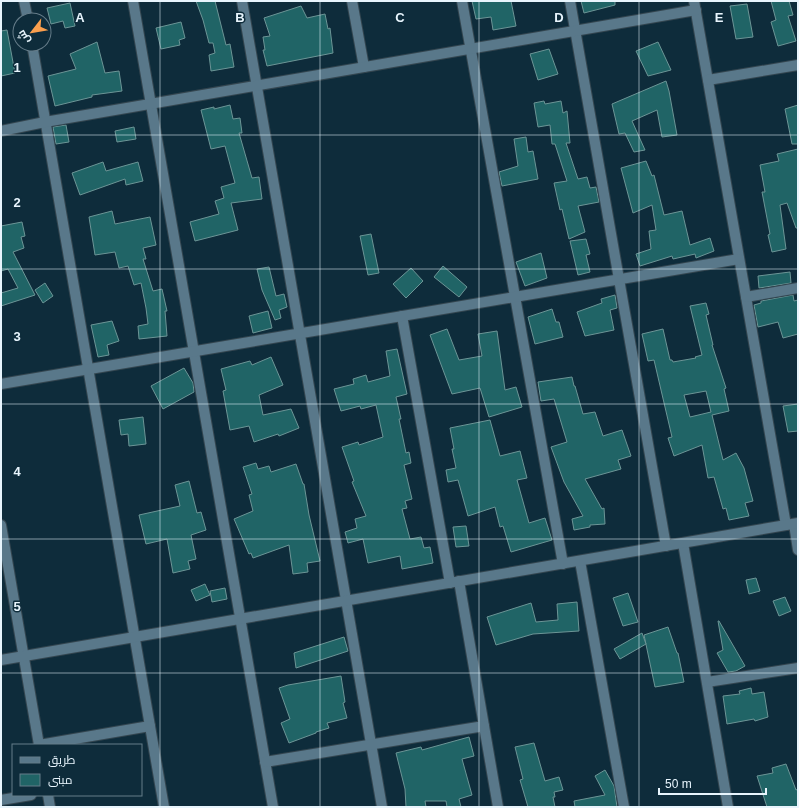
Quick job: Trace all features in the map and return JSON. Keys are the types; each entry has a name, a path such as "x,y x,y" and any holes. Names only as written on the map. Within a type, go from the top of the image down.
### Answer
{"street":[{"path":"24,1 26,12"},
{"path":"133,1 273,807"},
{"path":"242,1 382,807"},
{"path":"352,1 364,67"},
{"path":"462,1 563,564"},
{"path":"570,1 666,546"},
{"path":"1,131 45,122 575,31 695,6 746,297 798,550"},
{"path":"33,52 164,807"},
{"path":"708,80 798,65"},
{"path":"1,384 739,259"},
{"path":"746,297 798,288"},
{"path":"402,316 484,726 498,807"},
{"path":"1,660 792,524"},
{"path":"1,525 39,744"},
{"path":"683,543 728,807"},
{"path":"580,561 624,807"},
{"path":"707,682 798,668"},
{"path":"45,744 150,726"},
{"path":"265,762 484,726"},
{"path":"1,800 25,796"},
{"path":"48,796 50,807"}],"building":[{"path":"196,1 215,1 226,45 230,44 234,67 211,71 209,55 215,53 213,43 209,43"},
{"path":"472,1 511,1 516,26 493,30 491,17 476,19"},
{"path":"581,1 615,1 615,5 584,13"},
{"path":"771,1 789,1 793,15 788,16 796,41 778,46 771,22 776,20"},
{"path":"70,3 75,26 65,28 63,21 52,24 52,12 48,12 47,8"},
{"path":"747,4 753,37 736,39 730,6"},
{"path":"301,6 307,18 325,14 328,29 330,28 333,53 267,66 263,50 265,50 263,37 270,36 264,18"},
{"path":"181,22 185,38 179,40 180,45 161,49 156,28"},
{"path":"7,30 15,73 1,76 1,31"},
{"path":"97,42 105,73 119,71 122,91 92,95 92,97 55,106 48,76 76,69 70,54"},
{"path":"658,42 671,70 648,76 636,51"},
{"path":"549,49 558,74 538,80 530,54"},
{"path":"666,81 677,135 662,137 657,110 632,121 645,150 634,152 625,133 619,134 612,104"},
{"path":"544,101 545,104 561,101 563,113 567,111 570,143 566,143 578,179 587,177 590,188 596,187 599,202 578,206 585,232 569,239 554,183 567,181 555,144 552,144 550,125 538,127 534,103"},
{"path":"230,105 233,119 240,118 242,133 239,133 252,178 259,177 262,199 231,203 238,230 195,241 190,222 219,214 215,201 224,198 221,187 235,183 225,146 211,149 201,110 214,107 214,109"},
{"path":"798,105 798,144 792,144 785,109"},
{"path":"66,125 69,142 56,144 53,127"},
{"path":"134,127 136,139 117,142 115,131"},
{"path":"526,137 528,152 533,151 538,179 502,186 499,172 518,166 514,139"},
{"path":"798,149 798,228 796,228 787,203 780,205 786,249 772,252 762,192 765,192 760,165 779,161 777,154"},
{"path":"646,161 652,176 654,175 664,215 682,211 690,245 710,238 714,251 696,258 695,254 673,259 672,256 640,266 636,254 651,249 649,231 656,230 652,205 633,213 621,168"},
{"path":"103,162 106,171 138,162 143,181 126,185 125,179 80,195 72,173"},
{"path":"112,211 115,224 150,217 156,245 143,248 146,259 143,259 153,291 162,289 167,311 165,311 167,336 139,339 138,326 148,324 141,283 134,285 128,266 119,268 115,252 95,255 89,217"},
{"path":"22,222 25,236 21,237 24,248 13,252 35,295 1,306 1,293 18,288 8,269 1,271 1,226"},
{"path":"371,234 379,273 368,275 360,236"},
{"path":"586,239 590,254 586,255 590,272 578,275 570,241"},
{"path":"541,253 547,278 525,286 516,262"},
{"path":"443,266 467,287 459,297 434,277"},
{"path":"269,267 276,296 284,294 287,307 279,310 281,318 275,320 262,290 257,269"},
{"path":"411,268 423,281 406,298 393,284"},
{"path":"790,272 791,283 759,288 758,276"},
{"path":"45,283 53,296 43,303 35,290"},
{"path":"615,295 617,308 610,310 614,330 585,336 577,312 602,303 601,299"},
{"path":"793,295 794,301 798,300 798,334 783,338 778,322 758,327 754,305 761,303 761,301"},
{"path":"706,303 709,314 706,315 712,345 726,388 724,389 729,411 712,415 723,460 736,453 744,468 753,501 745,503 749,516 729,520 726,508 723,509 714,477 708,478 702,445 674,456 668,438 672,437 654,360 648,361 642,334 663,329 670,360 673,362 696,358 695,357 702,355 690,306","holes":["706,391 711,412 690,417 684,395"]},
{"path":"552,309 556,322 559,322 563,337 535,344 528,317"},
{"path":"268,311 272,328 253,333 249,316"},
{"path":"112,321 119,341 107,345 109,355 98,357 91,325"},
{"path":"447,329 459,360 482,356 478,334 497,331 505,390 516,387 522,407 489,417 480,388 452,394 430,335"},
{"path":"397,349 407,394 396,397 406,453 409,452 411,463 404,465 412,499 405,501 407,508 402,509 410,539 421,537 424,548 430,547 433,563 402,569 400,556 368,563 363,539 348,543 345,532 357,528 355,519 366,516 352,482 354,481 342,447 358,442 359,445 383,437 376,405 361,409 360,406 341,411 334,389 354,384 353,379 366,375 368,382 390,376 386,351"},
{"path":"271,357 283,385 259,395 263,415 291,409 299,428 279,436 278,434 254,442 249,426 230,430 223,391 226,390 221,369 250,361 252,365"},
{"path":"184,368 193,383 194,392 163,409 151,386"},
{"path":"572,377 583,414 595,412 603,436 622,430 631,456 618,460 621,469 585,479 602,509 604,508 605,524 590,525 590,527 574,530 572,519 583,516 564,482 551,447 567,442 554,399 541,401 538,382"},
{"path":"798,404 798,431 788,432 783,406"},
{"path":"143,417 146,444 129,446 128,434 121,435 119,420"},
{"path":"490,420 500,456 520,451 527,478 517,480 529,523 545,518 552,540 511,552 503,526 500,527 495,507 468,516 458,480 448,482 446,470 456,468 450,428"},
{"path":"256,463 258,469 269,466 271,472 296,464 304,484 309,515 320,561 307,563 308,572 293,574 289,545 253,558 251,553 249,554 234,519 253,511 249,495 252,494 243,467"},
{"path":"189,481 197,513 201,512 206,530 191,535 196,559 188,561 190,569 173,573 167,539 146,544 139,515 180,506 175,485"},
{"path":"466,526 469,546 456,547 453,527"},
{"path":"756,578 760,591 749,594 746,580"},
{"path":"205,584 210,595 196,601 191,590"},
{"path":"225,588 227,599 212,602 210,591"},
{"path":"628,593 638,622 623,626 613,598"},
{"path":"785,597 791,611 779,616 773,601"},
{"path":"577,602 579,631 533,634 496,645 487,617 531,603 536,622 558,620 557,604"},
{"path":"718,621 745,666 736,671 728,672 717,653 723,650"},
{"path":"668,627 678,653 684,682 655,687 644,635"},
{"path":"642,633 646,644 620,659 614,649"},
{"path":"344,637 348,651 296,668 294,653"},
{"path":"341,676 345,702 343,703 347,718 327,723 329,728 289,743 281,723 290,719 279,688 288,685"},
{"path":"751,688 752,694 764,692 768,717 755,721 754,719 727,724 723,696 740,694 739,691"},
{"path":"469,737 474,756 462,759 472,795 459,799 461,807 447,807 446,801 425,801 426,807 406,807 405,789 396,753 421,747 422,750"},
{"path":"534,743 545,781 559,777 563,790 554,792 555,797 553,797 555,807 528,807 520,780 523,779 515,747"},
{"path":"786,764 796,790 798,789 798,807 767,807 757,776 773,773 772,768"},
{"path":"605,770 614,786 617,807 575,807 574,801 605,795 595,776"}]}
